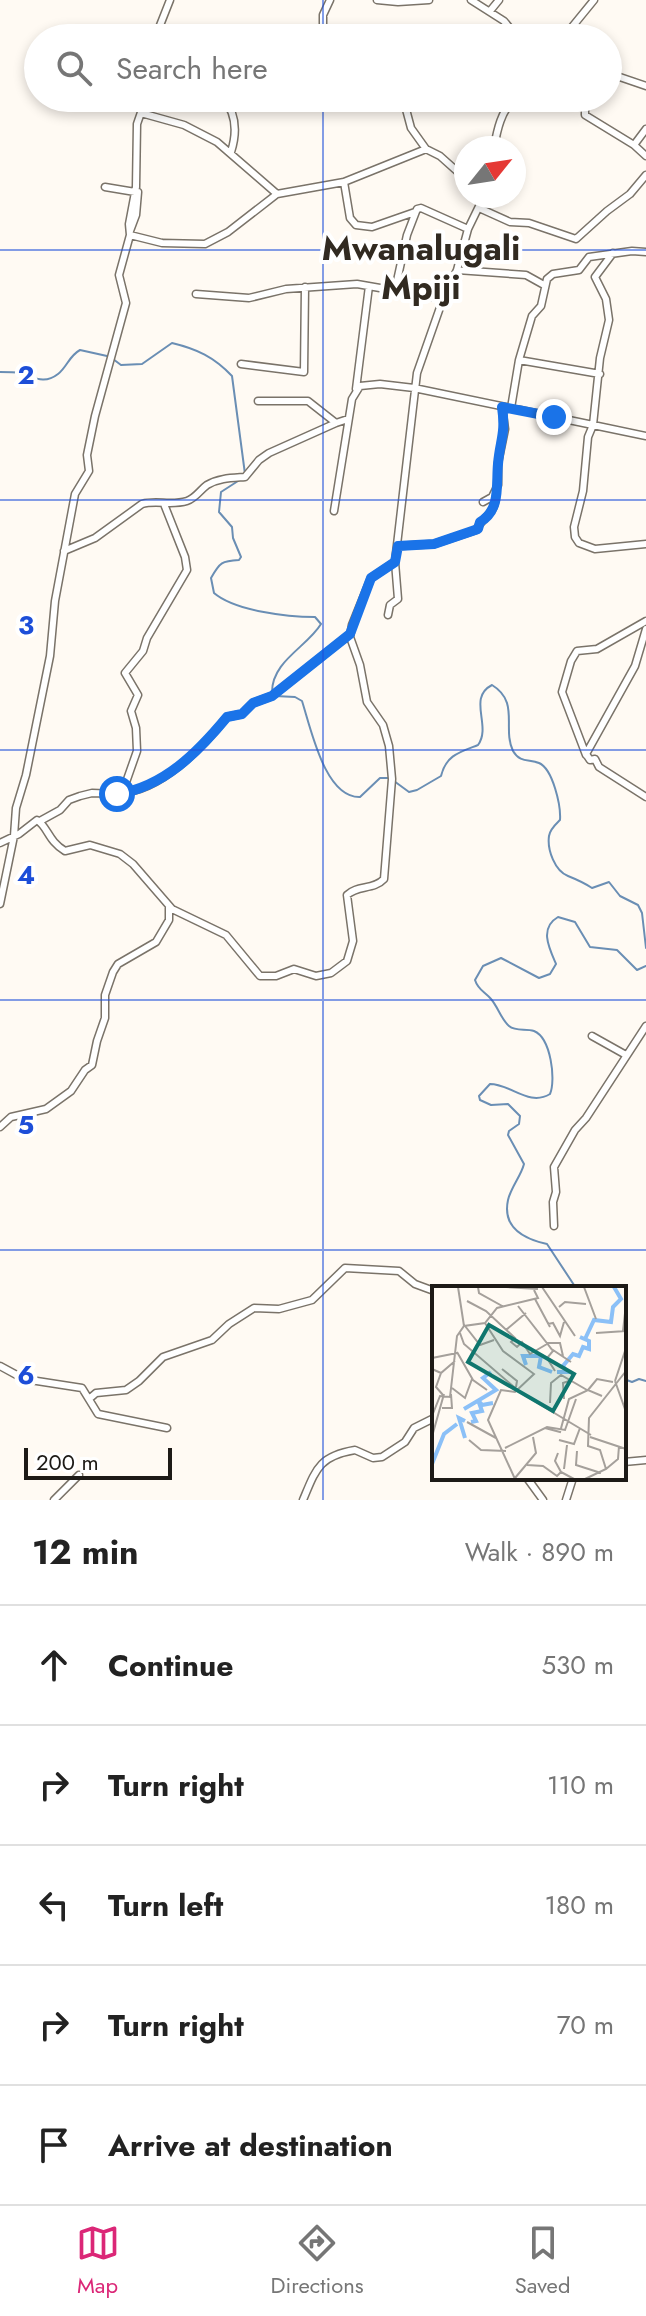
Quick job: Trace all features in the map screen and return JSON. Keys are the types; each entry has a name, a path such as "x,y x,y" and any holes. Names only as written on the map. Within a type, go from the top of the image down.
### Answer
{"street":[{"path":"161,24 170,0"},
{"path":"323,24 323,15 330,0"},
{"path":"377,0 429,0"},
{"path":"471,0 506,24"},
{"path":"490,11 499,0"},
{"path":"576,24 594,0"},
{"path":"622,78 646,86"},
{"path":"231,112 236,130 231,152"},
{"path":"407,112 411,128 426,149 454,169"},
{"path":"497,136 504,112"},
{"path":"585,112 585,115 634,145 646,156"},
{"path":"0,904 14,836 16,808 50,656 52,621 75,494 89,471 87,455 95,416 123,317 126,298 119,275 138,205 137,129 141,113 192,129 231,152 265,187 277,194"},
{"path":"634,145 646,129"},
{"path":"129,234 162,243 205,244 228,232 277,194 344,182 426,149"},
{"path":"388,615 390,605 398,599 395,562 414,388 443,299 457,270 468,229 479,208 510,222 529,223 576,239 630,194 646,175"},
{"path":"344,182 350,218 356,225 372,227 421,208 468,229"},
{"path":"105,187 136,191"},
{"path":"395,290 415,212"},
{"path":"511,408 519,360 532,316 541,306 547,279 553,274 579,270 589,257 646,252"},
{"path":"613,253 595,277 606,299 609,320 602,346 575,537 583,546 595,549 646,544"},
{"path":"457,270 526,275 544,285"},
{"path":"334,511 348,419 356,389 369,286"},
{"path":"196,294 249,298 305,287 369,286 443,299"},
{"path":"241,364 304,372 305,287"},
{"path":"519,360 600,374"},
{"path":"356,389 366,384 414,388 646,436"},
{"path":"258,401 308,401 336,423"},
{"path":"398,546 434,544 476,530 480,522 490,515 495,504 498,463 504,438 502,407"},
{"path":"64,551 95,538 142,504 176,504 192,499 217,480 245,477 269,453 348,419"},
{"path":"483,502 496,492"},
{"path":"120,793 137,746 131,711 138,695 125,673 143,651 147,638 187,570 164,504"},
{"path":"0,843 19,834 33,821 40,821 60,810 69,800 92,793 120,793 144,786 176,768 212,736 227,717 242,714 253,703 272,696 350,634 371,578 395,562"},
{"path":"646,621 597,649 577,651 571,661 563,696 590,760 595,759 599,767 646,797"},
{"path":"586,755 635,666 646,629"},
{"path":"40,821 50,840 65,851 90,845 128,859 176,911 223,932 260,976 276,976 294,969 316,976 331,973 347,961 353,941 347,895 355,890 373,887 384,879 392,779 389,746 383,725 367,702 350,634"},
{"path":"0,1127 11,1117 46,1109 71,1091 92,1065 105,1018 105,995 113,972 118,964 156,942 169,920 169,905"},
{"path":"554,1226 554,1167 646,1026"},
{"path":"592,1036 626,1055"},
{"path":"89,1399 96,1393 126,1390 163,1357 212,1340 229,1324 254,1308 279,1309 312,1300 345,1268 399,1271 415,1284 432,1290"},
{"path":"0,1366 24,1379 82,1388 100,1415 167,1428"},
{"path":"303,1500 317,1467 327,1458 355,1450 373,1458 382,1457 405,1442 414,1428 432,1419"},
{"path":"626,1462 646,1460"},
{"path":"54,1500 79,1475"},
{"path":"528,1480 543,1500"},
{"path":"566,1500 575,1480"}],"waterway":[{"path":"113,359 121,365 142,364 172,343 205,355 225,369 232,376 245,474"},
{"path":"0,372 48,379 61,371 80,350 107,356"},
{"path":"238,481 221,492 219,512 232,527 241,557 222,563 217,569 211,578 214,593 248,609 315,617 321,624 284,663 272,692"},
{"path":"394,781 409,792 417,790 441,776 446,763 455,755 478,745 483,729 481,697 492,685 506,699 513,751 522,759 544,767 555,788 560,820 553,827 549,842 556,865 563,873 592,888 609,882 620,896 638,905 642,913 646,948"},
{"path":"275,696 295,697 302,701 321,760 337,786 348,794 360,797 380,778 389,778"},
{"path":"575,1286 547,1244 523,1235 508,1218 508,1200 524,1164 508,1135 519,1124 520,1116 508,1104 491,1105 480,1100 479,1096 490,1084 527,1097 550,1094 552,1070 548,1050 540,1035 534,1031 509,1026 475,980 483,966 501,958 539,978 550,974 556,964 547,932 558,917 575,922 590,947 617,950 637,970 646,966"},
{"path":"626,1380 646,1381"}],"district":[{"name":"Mwanalugali Mpiji","path":"421,268"}],"route":[{"path":"117,794 131,792 163,777 212,736 227,717 242,714 253,703 272,696 350,634 371,578 395,562 398,546 434,544 478,529 495,504 498,463 505,429 502,407 554,417"}]}
